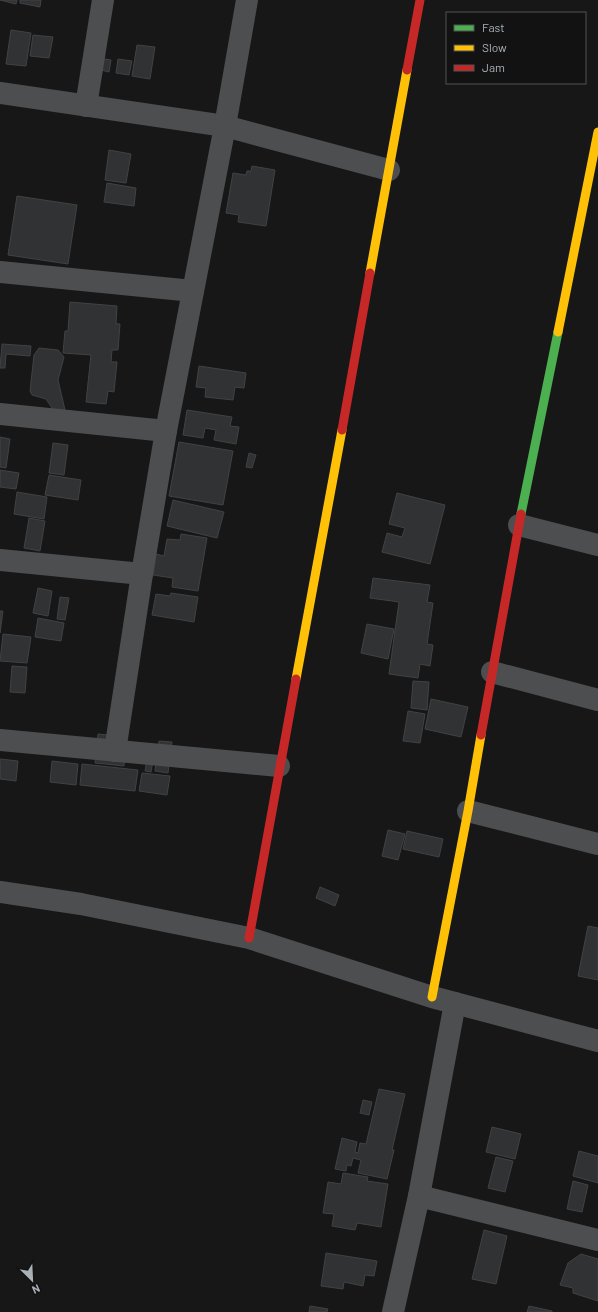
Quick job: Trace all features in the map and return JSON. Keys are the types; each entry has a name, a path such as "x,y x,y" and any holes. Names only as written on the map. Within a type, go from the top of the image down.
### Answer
{"street":[{"path":"86,106 103,0"},
{"path":"115,750 166,431 225,126 247,0"},
{"path":"249,938 279,766 420,0"},
{"path":"0,93 225,126 389,170"},
{"path":"432,997 468,811 519,525 598,132"},
{"path":"0,272 193,292"},
{"path":"0,414 166,431"},
{"path":"519,525 598,545"},
{"path":"0,560 142,574"},
{"path":"492,672 598,700"},
{"path":"0,740 279,766"},
{"path":"468,811 598,844"},
{"path":"0,892 81,904 249,938 432,997 598,1041"},
{"path":"393,1312 419,1196 455,1003"},
{"path":"419,1196 598,1240"}],"building":[{"path":"0,0 17,0 16,4"},
{"path":"20,0 41,0 40,7 20,3"},
{"path":"11,30 31,33 26,66 6,64"},
{"path":"33,35 53,37 49,58 30,56"},
{"path":"137,45 155,47 150,79 132,76"},
{"path":"99,58 111,60 109,72 97,69"},
{"path":"118,59 132,61 129,75 116,73"},
{"path":"109,150 131,154 126,183 105,180"},
{"path":"252,166 275,170 266,226 238,222 239,215 226,213 233,173 246,175 247,171 251,171"},
{"path":"107,183 136,188 134,206 104,202"},
{"path":"17,196 77,205 68,264 8,255"},
{"path":"70,302 117,306 116,324 120,324 118,350 112,350 111,362 117,362 114,392 108,391 106,404 86,402 91,355 63,353 65,331 68,331"},
{"path":"2,344 31,346 30,356 6,354 5,368 0,368"},
{"path":"39,348 58,350 64,357 58,380 65,410 56,414 46,399 32,395 30,391 34,355"},
{"path":"199,366 246,373 244,388 235,387 233,400 205,397 206,388 196,387"},
{"path":"187,410 232,417 230,426 239,427 236,444 214,440 216,430 205,428 203,438 183,435"},
{"path":"0,437 10,439 6,468 0,467"},
{"path":"179,442 233,451 223,505 169,496"},
{"path":"53,443 68,445 64,475 49,473"},
{"path":"249,453 256,455 252,468 246,467"},
{"path":"0,470 19,473 16,489 0,487"},
{"path":"49,475 81,480 78,500 45,495"},
{"path":"17,492 47,497 44,519 14,514"},
{"path":"397,493 445,505 430,564 382,552 387,533 402,537 405,528 389,524"},
{"path":"173,500 224,512 217,538 167,526"},
{"path":"29,518 45,521 40,551 24,548"},
{"path":"181,534 207,538 198,591 172,587 173,578 153,575 156,554 164,556 167,539 180,540"},
{"path":"373,578 430,585 427,602 433,603 427,644 433,645 430,666 420,664 418,678 389,674 399,602 370,598"},
{"path":"38,588 52,591 48,616 33,613"},
{"path":"171,593 198,597 194,622 152,615 156,594 170,596"},
{"path":"60,597 69,598 65,620 57,619"},
{"path":"0,611 3,611 0,633"},
{"path":"38,618 64,623 61,641 35,637"},
{"path":"367,624 394,629 388,659 361,653"},
{"path":"3,634 31,637 27,663 0,661"},
{"path":"12,666 27,667 25,693 10,692"},
{"path":"413,681 429,682 427,710 411,708"},
{"path":"431,699 468,707 461,737 425,729"},
{"path":"408,711 425,714 420,743 403,741"},
{"path":"98,734 126,737 124,766 95,763"},
{"path":"159,741 172,742 168,773 155,771"},
{"path":"148,753 154,754 151,772 145,771"},
{"path":"0,759 18,761 16,781 0,779"},
{"path":"52,761 78,764 76,785 50,782"},
{"path":"82,764 138,770 135,791 80,785"},
{"path":"142,773 170,776 167,795 139,791"},
{"path":"388,830 405,834 398,860 382,856"},
{"path":"407,831 443,839 439,857 403,849"},
{"path":"320,887 339,895 335,906 316,898"},
{"path":"588,926 598,928 598,980 578,976"},
{"path":"379,1089 405,1094 387,1179 358,1173 361,1160 353,1158 351,1166 347,1165 346,1171 335,1169 342,1138 357,1142 355,1152 358,1153 360,1143 366,1144"},
{"path":"363,1100 372,1102 369,1115 360,1113"},
{"path":"492,1127 521,1134 515,1159 486,1152"},
{"path":"579,1151 598,1156 598,1183 573,1176"},
{"path":"496,1157 513,1161 505,1192 488,1188"},
{"path":"343,1173 368,1177 367,1181 388,1184 381,1227 357,1223 355,1230 332,1226 334,1214 323,1213 328,1182 341,1184"},
{"path":"573,1181 588,1185 582,1212 567,1209"},
{"path":"484,1230 507,1236 496,1284 472,1279"},
{"path":"326,1253 377,1261 374,1276 365,1275 363,1286 344,1282 343,1289 321,1286"},
{"path":"581,1254 598,1259 598,1301 573,1293 573,1288 560,1285 568,1263"},
{"path":"310,1306 328,1309 327,1312 309,1312"},
{"path":"529,1306 552,1311 552,1312 527,1312"}],"traffic: fast":[{"path":"521,514 558,332"}],"traffic: slow":[{"path":"370,273 407,70"},
{"path":"558,332 598,132"},
{"path":"296,679 342,430"},
{"path":"432,997 481,735"}],"traffic: jam":[{"path":"407,70 420,0"},
{"path":"342,430 370,273"},
{"path":"481,735 521,514"},
{"path":"249,938 296,679"}]}
